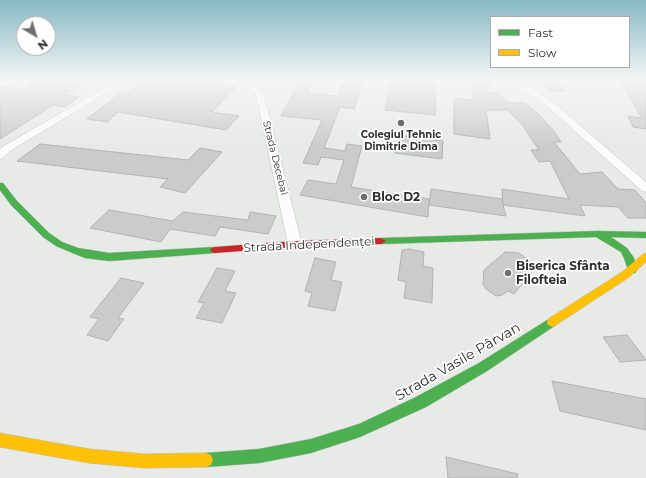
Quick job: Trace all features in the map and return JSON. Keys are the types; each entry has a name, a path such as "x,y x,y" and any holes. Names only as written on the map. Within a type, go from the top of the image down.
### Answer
{"street":[{"path":"2,151 86,102"},
{"name":"Strada Decebal","path":"262,102 295,244"},
{"path":"547,102 646,188"},
{"name":"Strada Independenței","path":"0,185 14,203 46,235 59,244 85,254 109,257 295,244 598,234 646,234"},
{"path":"598,234 624,250 629,258 632,270"},
{"name":"Strada Vasile Pârvan","path":"0,440 89,456 144,461 206,460 259,456 311,446 360,430 421,402 483,367 632,270 646,257"},
{"name":"Strada Vasile Pârvan","path":"632,270 646,266"}],"building":[{"path":"0,102 72,102 65,107 53,105 0,139"},
{"path":"109,102 221,102 212,112 239,116 226,130 118,112 107,122 87,119"},
{"path":"289,102 356,102 354,109 340,107 324,148 345,151 347,144 362,146 351,187 429,199 428,217 300,195 308,180 336,184 344,160 321,157 318,165 303,163 322,120 281,116"},
{"path":"387,102 435,102 435,115 385,110"},
{"path":"454,102 525,103 554,131 561,142 554,142 580,174 602,172 618,189 635,190 646,203 646,218 628,218 618,207 580,205 585,216 503,205 502,189 569,199 550,161 539,162 531,150 539,150 521,123 507,110 486,110 490,139 454,134"},
{"path":"633,102 646,102 646,129 633,127 628,116 642,118"},
{"path":"399,135 443,141 442,159 395,153"},
{"path":"40,144 188,160 200,148 222,152 185,193 160,187 168,179 17,161"},
{"path":"431,189 502,199 506,216 429,205"},
{"path":"109,210 173,221 183,212 248,220 250,212 276,216 268,234 220,227 215,236 170,229 161,242 90,228"},
{"path":"409,249 424,252 423,266 433,268 432,303 404,298 406,282 398,280 402,250"},
{"name":"Biserica Sfânta Filofteia","path":"505,252 519,253 529,260 533,271 514,294 508,291 502,295 496,296 486,289 483,284 484,270"},
{"path":"315,258 336,262 331,280 342,282 335,311 308,306 312,293 305,291"},
{"path":"217,268 235,271 225,291 236,293 222,323 196,318 204,303 198,302"},
{"path":"121,278 144,283 118,318 124,319 108,341 87,335 99,319 90,317"},
{"path":"627,335 646,360 620,362 603,337"},
{"path":"552,381 646,399 646,430 560,411"},
{"path":"446,457 518,474 517,478 448,478"}],"traffic: fast":[{"path":"0,185 14,203 46,235 59,244 75,251 85,254 109,257 215,250"},
{"path":"381,241 598,234 646,235"},
{"path":"598,234 624,250 629,258 632,270"},
{"path":"206,460 259,456 311,446 360,430 421,402 483,367 552,322"}],"traffic: slow":[{"path":"552,322 625,275 646,257"},
{"path":"0,440 89,456 144,461 206,460"}],"traffic: jam":[{"path":"215,250 295,244 381,241"}],"place":[{"name":"Colegiul Tehnic Dimitrie Dima","path":"401,123"},
{"name":"Bloc D2","path":"364,197"},
{"name":"Biserica Sfânta Filofteia","path":"508,273"}]}
